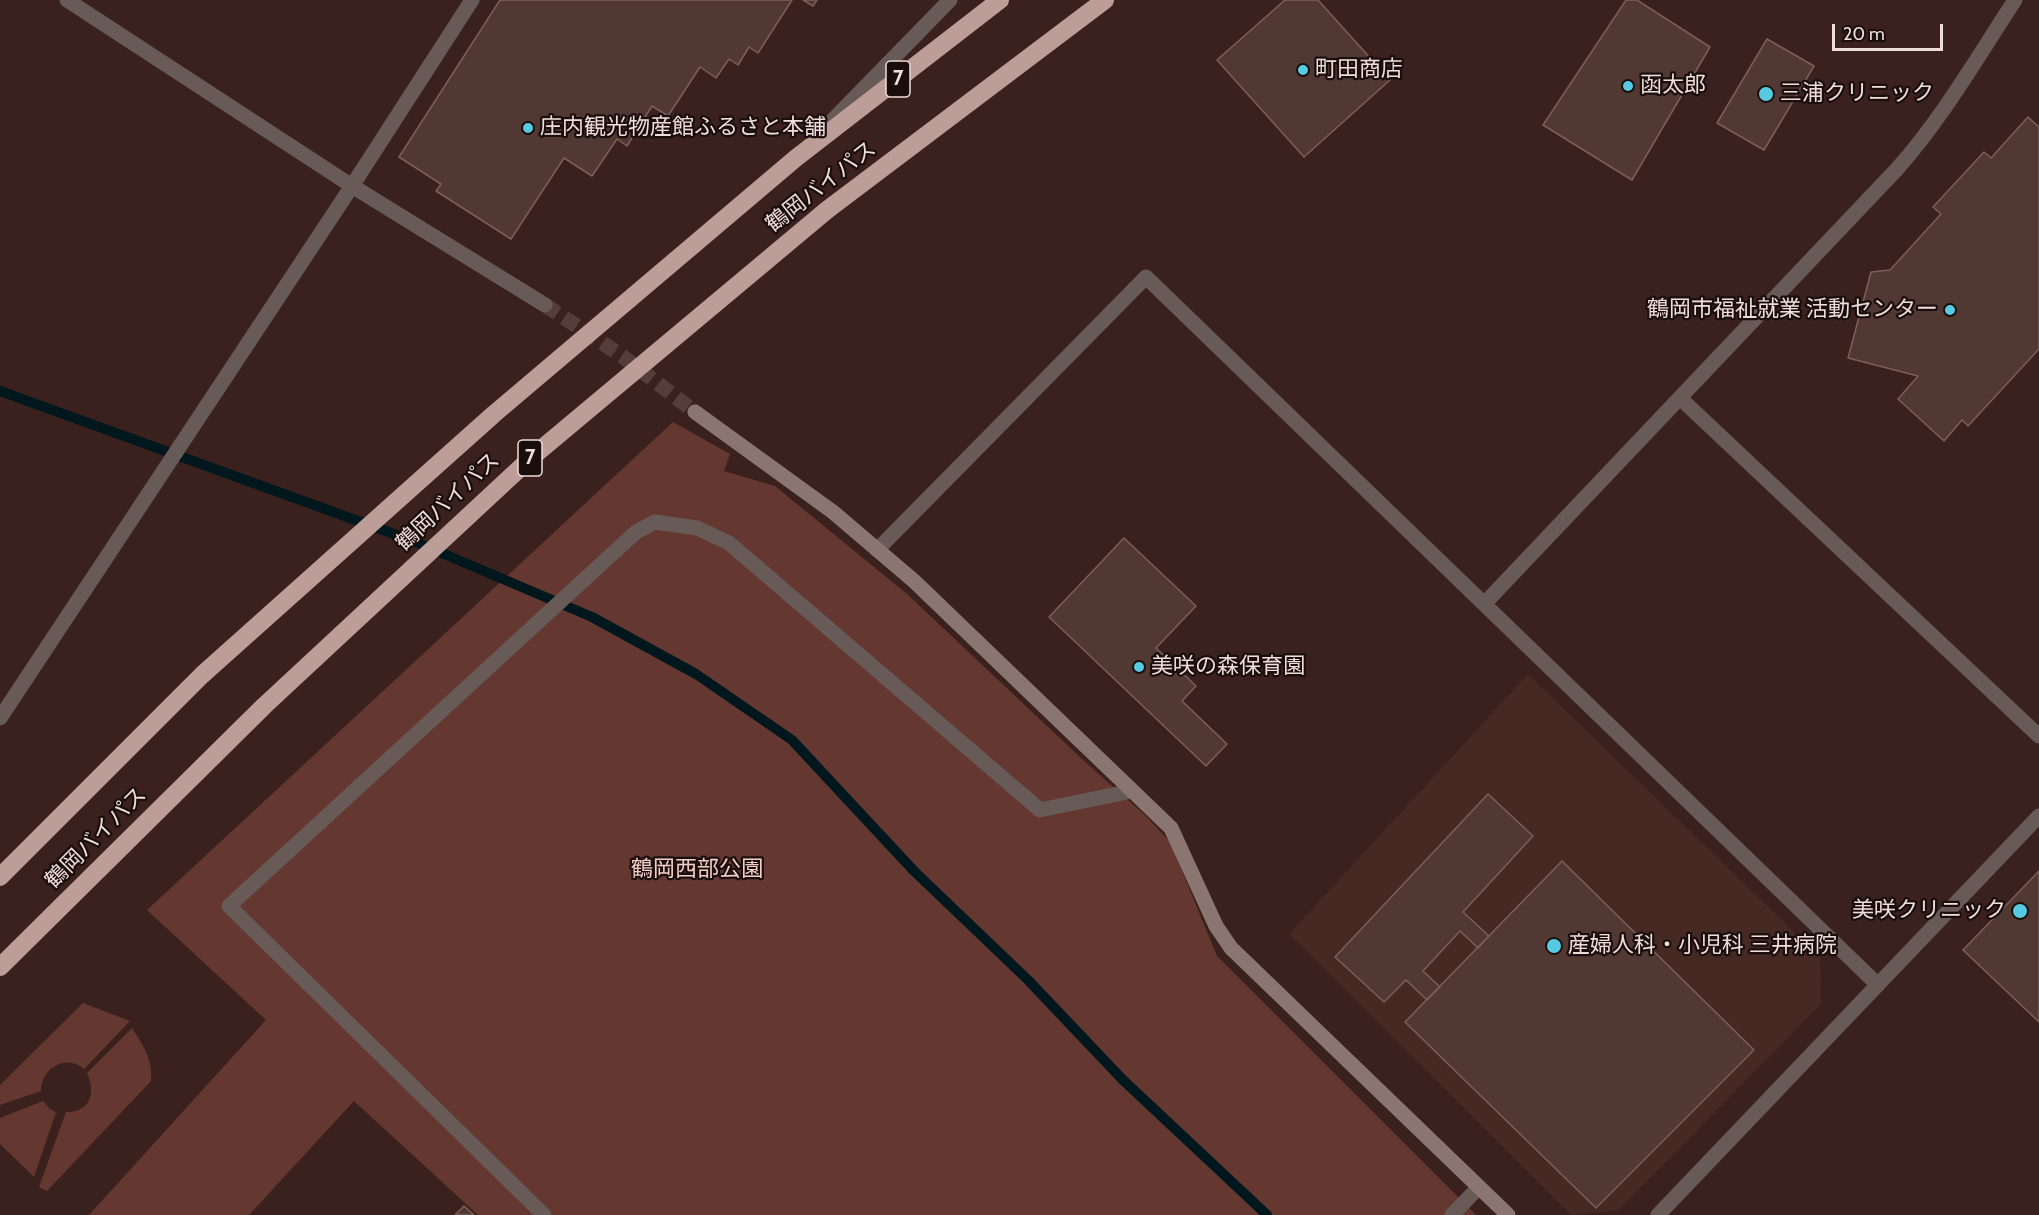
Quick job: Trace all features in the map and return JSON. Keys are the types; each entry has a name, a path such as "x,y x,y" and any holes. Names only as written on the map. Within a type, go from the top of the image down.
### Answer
{"highway":[{"name":"鶴岡バイパス","path":"0,877 202,675 494,414 796,158 1000,0"},
{"name":"鶴岡バイパス","path":"0,967 264,706 533,456 827,210 1105,0"}],"street":[{"path":"67,0 352,186 545,305"},
{"path":"0,718 352,186 472,0"},
{"path":"796,158 950,0"},
{"path":"1485,603 1897,169 1925,137 1949,104 2015,0"},
{"path":"877,550 1146,277 1878,985"},
{"path":"1680,398 2039,736"},
{"path":"695,412 833,512 914,581 1171,828 1216,926 1231,948 1508,1215"},
{"path":"544,1215 229,906 636,532 656,522 697,528 729,543 1040,810 1132,791"},
{"path":"1658,1215 2039,816"},
{"path":"1452,1215 1479,1187"}],"shaded area":[{"name":"産婦人科・小児科 三井病院","path":"1528,674 1820,957 1821,1004 1619,1210 1571,1215 1289,934"}],"green space":[{"name":"鶴岡西部公園","path":"673,422 730,454 724,471 775,486 907,594 1146,816 1170,842 1217,956 1476,1215 478,1215 354,1101 249,1215 89,1215 266,1020 147,910"},
{"path":"83,1003 130,1021 84,1069 77,1064 69,1063 55,1066 45,1076 41,1091 0,1105 0,1085"},
{"path":"132,1028 149,1059 151,1081 47,1191 39,1187 66,1112 81,1109 89,1100 91,1088 87,1073"},
{"path":"43,1101 56,1112 34,1177 0,1144 0,1118"}],"building":[{"name":"庄内観光物産館ふるさと本舗","path":"500,0 792,0 758,53 749,47 738,65 729,59 716,78 700,67 668,116 652,106 627,146 617,139 592,176 564,158 511,239 436,191 441,184 399,157"},
{"path":"803,0 817,0 813,6"},
{"name":"町田商店","path":"1285,0 1318,0 1390,80 1304,157 1217,60"},
{"name":"函太郎","path":"1626,0 1637,0 1710,47 1632,180 1543,125"},
{"name":"三浦クリニック","path":"1767,39 1814,66 1764,150 1717,123"},
{"name":"鶴岡市福祉就業 活動センター","path":"2028,117 2039,127 2039,349 1968,426 1962,420 1944,441 1898,399 1918,376 1848,358 1871,272 1890,270 1941,214 1933,207 1984,152 1991,158"},
{"name":"美咲の森保育園","path":"1124,538 1196,606 1156,648 1196,686 1182,701 1227,744 1206,766 1049,617"},
{"path":"1488,794 1533,836 1463,912 1489,936 1478,948 1460,931 1423,971 1440,987 1427,1000 1406,980 1384,1002 1335,957"},
{"path":"1562,861 1754,1050 1596,1208 1405,1022"},
{"name":"美咲クリニック","path":"2039,871 2039,1022 1963,950"},
{"path":"464,1206 474,1215 455,1215"}],"waterway":[{"path":"0,391 416,542 592,617 696,674 792,740 914,871 1028,980 1123,1080 1267,1215"}],"tunnel":[{"path":"545,305 622,356 695,412"}],"place":[{"name":"町田商店","path":"1303,70"},
{"name":"函太郎","path":"1628,86"},
{"name":"三浦クリニック","path":"1766,94"},
{"name":"庄内観光物産館ふるさと本舗","path":"528,128"},
{"name":"鶴岡市福祉就業 活動センター","path":"1950,310"},
{"name":"美咲の森保育園","path":"1139,667"},
{"name":"美咲クリニック","path":"2020,911"},
{"name":"産婦人科・小児科 三井病院","path":"1554,946"}]}
